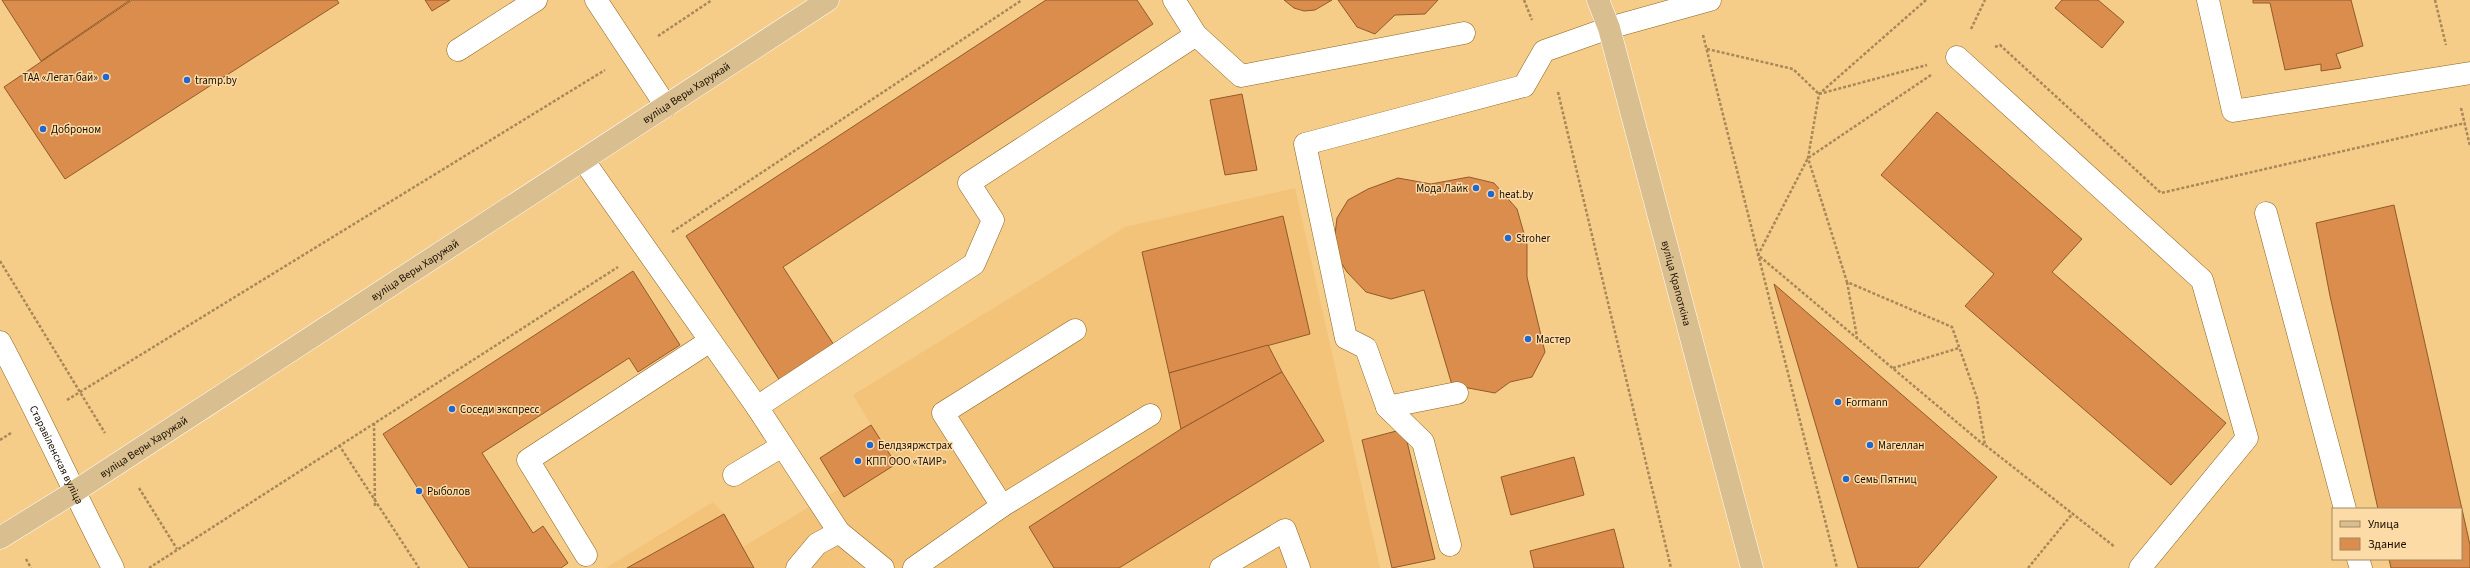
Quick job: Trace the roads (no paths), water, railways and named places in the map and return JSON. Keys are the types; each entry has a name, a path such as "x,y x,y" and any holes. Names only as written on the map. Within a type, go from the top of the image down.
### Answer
{"main road":[{"name":"вуліца Веры Харужай","path":"0,538 74,492 584,161 828,0"},
{"name":"вуліца Крапоткіна","path":"1598,0 1609,28 1752,568"}],"street":[{"path":"458,50 536,0"},
{"path":"596,0 666,106"},
{"path":"1174,0 1196,35 1241,76 1464,33"},
{"path":"2208,0 2233,111 2470,73"},
{"path":"1450,545 1423,442 1387,407 1366,348 1346,338 1305,144 1524,86 1544,51 1609,28 1702,3"},
{"path":"757,407 974,264 993,220 969,182 1196,35"},
{"path":"1957,57 2202,280 2247,438 2140,568"},
{"path":"584,161 647,248 757,407 839,532 883,568"},
{"path":"2266,213 2345,508"},
{"path":"1002,506 943,413 1075,330"},
{"path":"586,555 528,460 710,341"},
{"name":"Старавіленская вуліца","path":"0,342 39,416 74,492 113,568"},
{"path":"1387,407 1457,393"},
{"path":"914,568 1002,506 1150,415"},
{"path":"734,475 782,446"},
{"path":"1221,568 1285,530 1300,568"},
{"path":"797,568 817,544 839,532"}],"place":[{"name":"ТАА «Легат бай»","path":"106,77"},
{"name":"tramp.by","path":"187,80"},
{"name":"Доброном","path":"43,129"},
{"name":"Мода Лайк","path":"1476,188"},
{"name":"heat.by","path":"1491,194"},
{"name":"Stroher","path":"1508,238"},
{"name":"Мастер","path":"1528,339"},
{"name":"Formann","path":"1838,402"},
{"name":"Соседи экспресс","path":"452,409"},
{"name":"Белдзяржстрах","path":"870,445"},
{"name":"Магеллан","path":"1870,445"},
{"name":"КПП ООО «ТАИР»","path":"858,461"},
{"name":"Семь Пятниц","path":"1846,479"},
{"name":"Рыболов","path":"419,491"}]}
